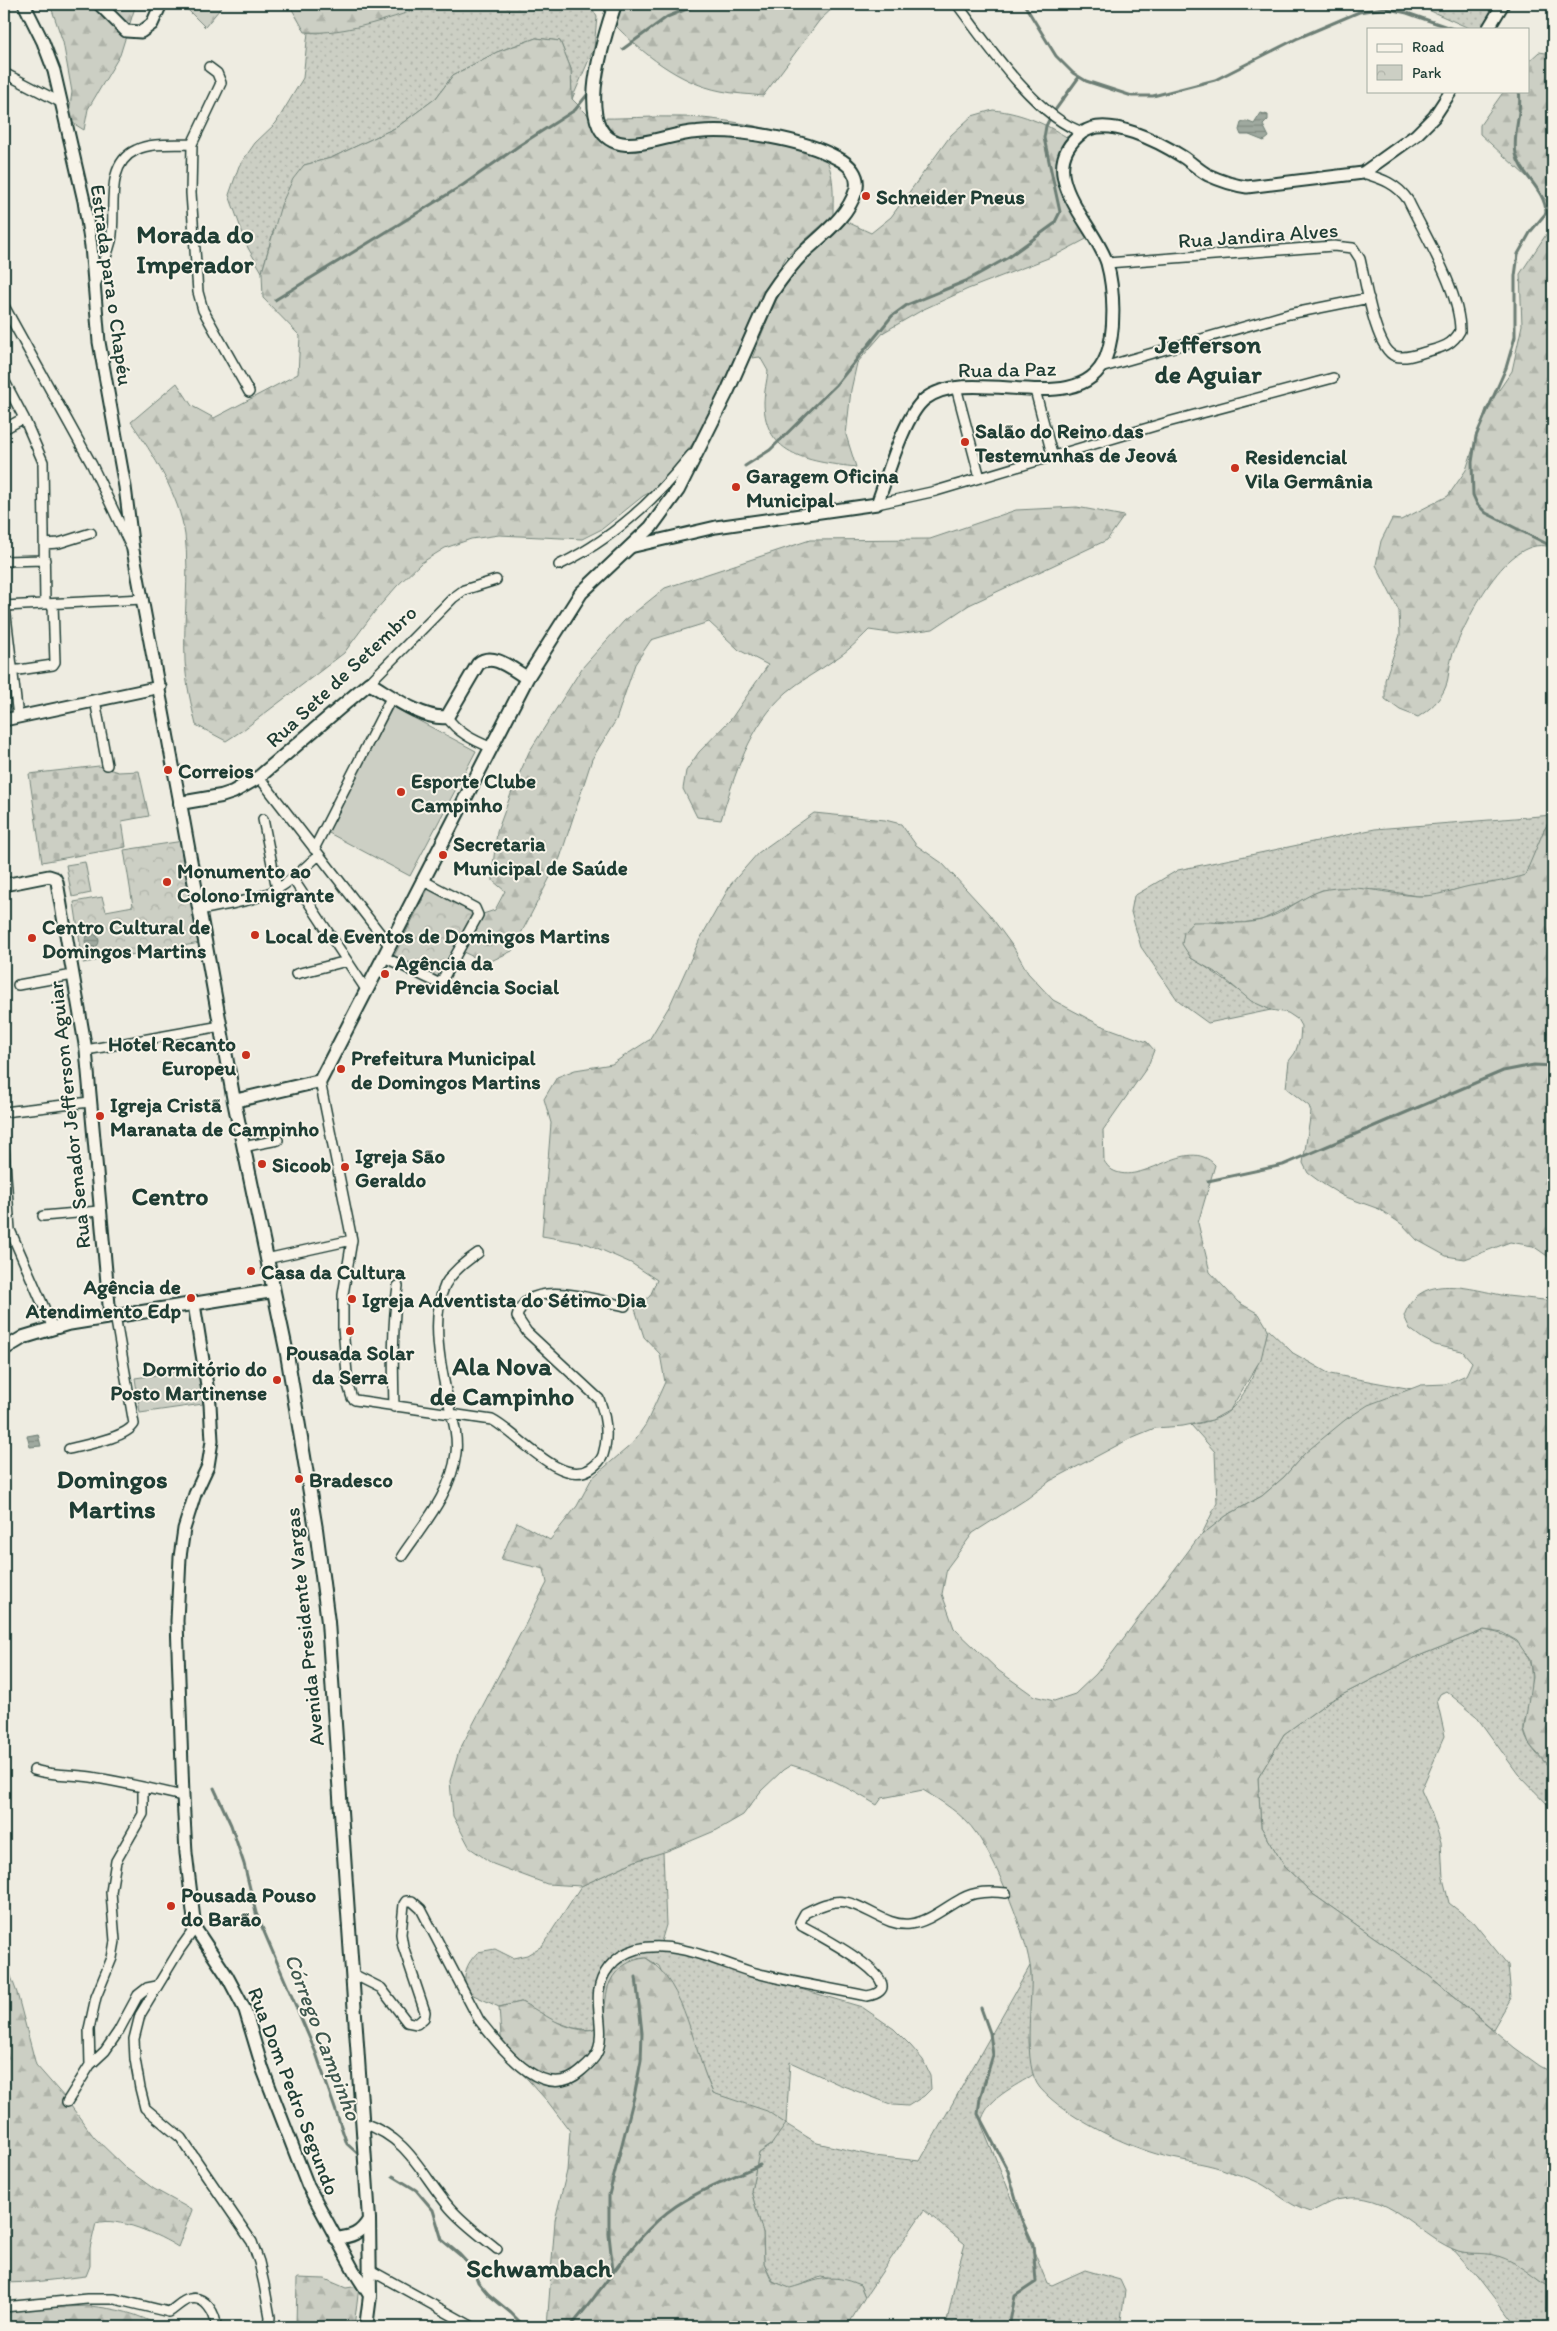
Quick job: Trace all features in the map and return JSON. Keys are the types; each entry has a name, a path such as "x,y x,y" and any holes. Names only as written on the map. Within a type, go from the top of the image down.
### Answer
{"main road":[{"path":"234,1101 320,1081 527,678 581,593 630,548 664,511 678,490 704,439 770,295 783,274 834,225 848,207 857,189 856,174 845,162 831,154 805,144 731,132 697,132 643,144 624,144 606,136 598,123 593,104 598,66 615,4"},
{"path":"369,683 424,714 433,717 447,717 482,660 495,660 527,678"},
{"name":"Rua Sete de Setembro","path":"180,802 221,796 234,792 259,777 369,683"},
{"name":"Avenida Presidente Vargas","path":"180,802 234,1101 287,1354 303,1448 328,1622 369,2219 370,2296 366,2327"},
{"path":"4,1349 24,1337 52,1328 112,1316 273,1291"}],"street":[{"name":"Estrada para o Chapéu","path":"24,4 43,42 54,71 84,201 95,285 99,342 125,487 133,550"},
{"path":"99,4 126,31 141,32 152,24 161,4"},
{"path":"957,4 997,58 1050,114 1072,129 1083,132"},
{"path":"1489,28 1503,4"},
{"path":"209,67 218,73 221,83 192,144 191,193 200,301 249,392"},
{"path":"4,73 60,102"},
{"path":"1100,368 1106,356 1111,336 1113,310 1107,263 1094,236 1073,204 1065,185 1062,167 1064,155 1083,132 1098,127 1118,128 1152,139 1183,157 1206,174 1229,184 1247,187 1364,173 1416,135 1434,117 1450,92"},
{"path":"95,285 111,242 116,180 118,169 124,158 135,150 152,146 192,144"},
{"name":"Rua Jandira Alves","path":"1107,263 1345,246 1353,248 1358,253 1380,340 1385,348 1395,356 1415,355 1450,344 1460,331 1460,320 1451,289 1408,200 1400,189 1391,182 1364,173"},
{"path":"1100,368 1289,314 1369,298"},
{"path":"4,306 92,465 125,537 133,550"},
{"name":"Rua da Paz","path":"877,504 900,442 916,408 925,399 937,392 956,387 1060,389 1074,386 1087,379 1100,368"},
{"path":"630,548 716,527 877,504 936,491 1053,458 1168,422 1333,378"},
{"path":"4,380 24,418 43,462 44,560 55,662 54,665 12,671"},
{"path":"956,387 980,478"},
{"path":"1035,390 1053,458"},
{"path":"4,429 24,418"},
{"path":"559,565 589,548 646,505 668,484 704,439"},
{"path":"44,544 67,541 91,533"},
{"name":"Avenida Presidente Vargas","path":"133,550 180,802"},
{"path":"4,562 44,560"},
{"name":"Rua Sete de Setembro","path":"369,683 454,598 464,590 496,580"},
{"path":"4,599 18,717"},
{"path":"4,606 143,599"},
{"path":"4,720 160,687"},
{"path":"199,910 242,901 278,889 293,879 316,852 392,696"},
{"path":"95,700 107,765"},
{"path":"447,717 459,730 474,740 490,747"},
{"path":"259,777 387,951 440,984 478,915 475,908 422,880"},
{"path":"263,819 278,889"},
{"name":"Rua Senador Jefferson Aguiar","path":"4,885 52,876 57,882 86,1050 99,1211 112,1316"},
{"path":"293,879 367,991"},
{"path":"296,974 347,961"},
{"path":"18,985 73,975"},
{"path":"86,1050 221,1026"},
{"path":"320,1081 352,1240 343,1295 343,1328 348,1385 352,1398 358,1402 492,1420 537,1454 571,1474 582,1473 601,1460 606,1446 606,1427 599,1399 526,1332 517,1317 518,1310 527,1300 554,1292 625,1306"},
{"path":"4,1112 90,1102"},
{"path":"243,1147 278,1140"},
{"path":"4,1148 7,1230 52,1328"},
{"path":"43,1216 99,1211"},
{"path":"266,1259 352,1240"},
{"path":"402,1556 440,1500 452,1470 456,1454 456,1438 438,1348 441,1300 445,1285 450,1277 478,1253"},
{"path":"394,1407 392,1336 398,1286"},
{"path":"194,1304 210,1404 212,1441 208,1466 195,1494 184,1529 180,1558 177,1621 186,1853 195,1928 140,2015 134,2039 134,2059 143,2105 181,2138 252,2242 264,2284 270,2317 269,2327"},
{"path":"69,1449 121,1434 132,1428 134,1424 134,1416 112,1316"},
{"path":"34,1770 48,1774 91,1777 183,1796"},
{"path":"90,2065 88,2029 96,1997 112,1958 115,1941 111,1892 116,1861 143,1814 142,1787"},
{"path":"353,1974 381,1988 407,2022 417,2024 421,2021 424,2012 401,1934 404,1904 406,1901 412,1901 421,1909 479,2020 488,2032 523,2070 536,2078 553,2082 575,2076 591,2062 597,2052 600,2039 597,1992 600,1981 615,1959 637,1949 668,1947 693,1952 752,1972 867,1996 879,1992 882,1988 880,1979 856,1958 802,1926 800,1922 805,1913 832,1903 846,1902 894,1922 908,1925 919,1922 944,1910 962,1898 977,1893 990,1891 1006,1893"},
{"name":"Rua Dom Pedro Segundo","path":"195,1928 227,1976 245,2010 263,2070 308,2186 335,2238 370,2296"},
{"path":"67,2102 90,2065 105,2051 118,2032 138,1995 147,1988 157,1986"},
{"path":"363,2123 390,2135 402,2145 454,2213 497,2249"},
{"path":"335,2238 347,2237 360,2232 369,2219"},
{"path":"370,2270 473,2327"},
{"path":"4,2307 87,2298 115,2299 169,2312 189,2299 198,2298 206,2303 212,2312 216,2327"}],"green space":[{"path":"50,4 136,4 120,55 88,109 84,130 68,120 72,92 63,42"},
{"path":"182,4 224,4 205,27"},
{"path":"289,4 433,4 353,28 337,31 305,32"},
{"path":"433,4 590,4 597,17 594,48 572,99 571,69 560,41 536,38 497,52 453,75 436,98 397,127 331,158 304,165 273,232 262,272 248,248 229,195 239,166 255,143 276,123 303,78 308,32 318,33"},
{"path":"618,4 837,4 819,21 763,96 726,92 705,87 676,74 649,56 613,23"},
{"path":"1415,4 1497,4 1485,28 1469,28"},
{"path":"536,38 560,41 571,69 572,99 591,118 671,117 715,119 780,132 815,146 824,155 830,169 833,184 833,215 786,257 764,298 728,380 712,406 701,432 661,487 643,496 602,529 582,539 499,535 471,539 445,548 421,563 397,586 376,610 344,653 226,741 196,725 186,669 187,566 182,520 164,476 131,422 177,383 192,406 214,418 298,374 300,336 263,298 262,272 281,205 293,179 304,165 331,158 397,127 436,98 453,75 497,52"},
{"path":"1539,52 1553,54 1553,209 1527,177 1480,134 1480,125 1503,92 1530,92 1530,60"},
{"path":"993,110 1016,114 1037,121 1077,144 1071,155 1070,178 1072,190 1092,236 1056,255 968,289 924,309 884,332 857,363 851,390 846,435 856,467 808,459 794,453 772,435 766,420 764,402 768,371 760,357 752,358 775,303 786,283 804,259 845,221 871,233 891,217 951,135 972,116"},
{"path":"1553,224 1553,548 1536,546 1520,552 1504,565 1477,603 1458,641 1452,656 1444,691 1434,704 1418,717 1400,710 1385,699 1385,680 1400,635 1399,611 1376,565 1381,541 1392,519 1401,520 1448,496 1466,470 1486,409 1512,371 1522,325 1520,274"},
{"path":"1077,507 1124,516 1107,540 969,605 933,629 897,634 869,630 843,653 787,692 774,705 753,735 738,769 721,820 697,817 683,789 686,771 699,752 731,719 768,665 739,650 709,622 651,640 635,664 616,720 592,759 560,858 512,951 487,963 463,952 483,914 495,910 505,891 493,881 497,832 529,752 582,668 624,621 665,588 810,540 930,539 1016,510"},
{"name":"Esporte Clube Campinho","path":"393,707 476,751 410,876 327,832"},
{"path":"99,766 118,772 139,771 149,816 122,821 126,847 42,862 29,774"},
{"path":"814,813 885,820 901,824 916,845 942,863 989,914 1014,948 1028,973 1053,1000 1100,1025 1147,1042 1154,1050 1148,1066 1103,1130 1104,1161 1112,1170 1124,1174 1137,1172 1191,1155 1204,1157 1215,1165 1198,1223 1210,1272 1238,1302 1259,1314 1268,1329 1261,1359 1230,1410 1212,1420 1183,1426 1155,1428 1133,1437 1050,1481 1028,1498 973,1533 947,1568 942,1594 954,1628 999,1671 1034,1696 1054,1701 1075,1694 1096,1674 1198,1538 1226,1516 1262,1496 1284,1477 1305,1453 1345,1420 1368,1405 1421,1385 1446,1384 1466,1375 1472,1362 1462,1351 1435,1345 1410,1329 1404,1316 1412,1302 1422,1293 1434,1288 1448,1286 1507,1296 1553,1301 1553,1771 1529,1744 1524,1730 1532,1677 1530,1660 1517,1641 1503,1633 1484,1630 1416,1657 1328,1702 1284,1734 1258,1778 1261,1827 1285,1867 1314,1895 1428,1975 1515,2048 1553,2073 1553,2290 1513,2262 1492,2255 1453,2249 1439,2242 1387,2207 1373,2201 1358,2198 1338,2200 1310,2212 1293,2205 1264,2185 1250,2179 1214,2167 1149,2152 1133,2146 1080,2120 1051,2099 1040,2088 1034,2078 1031,2064 1029,2033 1031,1973 1024,1940 1010,1900 993,1862 971,1826 952,1809 923,1790 882,1798 877,1805 835,1782 791,1765 761,1791 743,1815 717,1830 667,1851 635,1861 581,1886 547,1884 493,1864 470,1848 453,1816 450,1781 459,1751 547,1583 544,1569 501,1559 517,1522 550,1540 577,1506 592,1478 632,1444 646,1424 665,1382 660,1354 644,1337 635,1309 650,1296 657,1280 631,1263 588,1244 542,1236 551,1123 544,1099 557,1077 575,1070 612,1064 649,1040 670,1005 699,941 731,884 758,853"},
{"path":"1553,815 1544,830 1526,875 1502,882 1455,890 1437,896 1417,896 1382,890 1322,890 1262,920 1242,923 1217,921 1191,958 1250,999 1271,1010 1208,1023 1179,1002 1141,947 1131,912 1134,896 1178,870 1375,829"},
{"path":"1553,816 1553,1260 1533,1246 1510,1242 1465,1259 1446,1256 1417,1240 1403,1225 1379,1209 1343,1196 1308,1173 1303,1163 1311,1112 1309,1106 1286,1088 1289,1061 1295,1053 1300,1039 1301,1026 1297,1019 1288,1013 1271,1010 1251,1001 1220,975 1191,958 1182,944 1184,932 1193,922 1236,923 1261,920 1277,914 1308,896 1323,890 1359,888 1425,896 1525,875 1544,830"},
{"path":"183,841 200,943 83,963 74,902 102,897 106,911 133,906 124,850"},
{"path":"85,862 91,893 72,897 66,865"},
{"path":"428,889 471,910 472,914 440,979 394,956"},
{"path":"1268,1329 1293,1353 1330,1374 1412,1389 1397,1395 1305,1453 1284,1477 1262,1496 1226,1516 1201,1536 1217,1503 1215,1452 1191,1425 1222,1416 1237,1402 1244,1393 1254,1372"},
{"path":"198,1369 203,1404 140,1413 135,1378"},
{"path":"1484,1630 1512,1639 1527,1654 1530,1664 1531,1690 1524,1731 1532,1748 1553,1771 1553,1810 1518,1774 1476,1716 1446,1691 1440,1694 1437,1700 1445,1736 1421,1790 1441,1842 1443,1878 1449,1903 1473,1922 1508,1965 1511,1998 1493,2029 1428,1975 1314,1895 1285,1867 1261,1827 1258,1778 1284,1734 1328,1702 1416,1657"},
{"path":"663,1852 666,1925 661,1942 657,1947 862,2007 894,2029 923,2060 930,2075 931,2089 908,2106 893,2105 838,2084 790,2062 786,2124 817,2143 874,2156 920,2161 1030,1966 1032,1993 1029,2034 1034,2074 995,2100 984,2114 981,2123 1047,2283 1052,2285 1085,2270 1120,2280 1125,2291 1120,2327 946,2327 957,2272 965,2244 924,2210 865,2297 860,2285 821,2277 790,2289 773,2281 764,2263 763,2233 751,2191 759,2153 772,2145 739,2103 713,2093 659,1966 646,1958 633,1959 610,1982 606,2013 600,2024 591,2030 574,2028 551,2020 521,2002 499,2007 467,1992 466,1970 478,1952 495,1949 513,1958 527,1955 542,1946 581,1886 635,1861"},
{"path":"4,1957 17,1993 36,2065 65,2098 94,2137 127,2169 154,2189 192,2210 178,2247 150,2232 127,2224 115,2222 96,2223 90,2248 90,2266 86,2276 34,2282 4,2283"},
{"path":"646,1958 660,1970 671,1984 680,2001 713,2093 767,2111 786,2124 771,2145 759,2153 751,2191 763,2233 764,2263 772,2281 790,2288 817,2280 832,2278 860,2285 865,2297 847,2327 547,2327 555,2220 567,2171 570,2131 548,2102 502,2051 499,2007 521,2002 566,2026 586,2030 595,2028 601,2024 604,2017 607,1990 616,1972 635,1960"},
{"path":"1451,2248 1462,2252 1504,2257 1519,2265 1553,2290 1553,2327 1516,2327 1477,2277"},
{"path":"297,2278 325,2279 346,2288 359,2286 354,2327 296,2327"},
{"path":"90,2306 126,2312 160,2327 4,2327 4,2314 12,2309"}],"shaded area":[{"path":"1261,113 1268,115 1268,120 1263,125 1269,137 1264,141 1249,135 1241,135 1239,130 1241,123 1246,121 1254,124"},
{"path":"92,934 97,936 99,941 97,946 92,948 87,946 85,941 87,936"},
{"path":"38,1434 41,1446 30,1447 27,1436"}],"waterway":[{"path":"623,49 667,17 699,4"},
{"path":"1024,4 1056,56 1073,73 1086,81 1132,96 1153,96 1215,80 1298,38 1359,12 1384,8 1407,13 1450,28"},
{"path":"1056,109 1079,77"},
{"path":"1519,92 1520,107 1515,138 1516,154 1522,168 1538,189 1545,205 1546,213 1531,231 1518,254 1515,276 1515,337 1506,368 1476,436 1472,462 1473,495 1477,504 1486,513 1553,547"},
{"path":"275,300 463,185 520,145 575,110 587,95"},
{"path":"745,466 770,450 836,385 892,316 907,305 966,281 1007,258 1054,224 1060,212 1044,138 1049,120"},
{"path":"1208,1181 1283,1165 1503,1071 1534,1065 1553,1066"},
{"name":"Córrego Campinho","path":"214,1788 231,1825 244,1864 256,1913 316,2053 347,2144 357,2153"},
{"path":"613,2271 609,2235 609,2195 634,2097 641,2061 642,2033 636,1977"},
{"path":"981,2008 990,2033 993,2055 980,2098 978,2114 1008,2171 1022,2220 1033,2244 1036,2282 1015,2296 1009,2327"},
{"path":"570,2327 633,2247 661,2218 696,2194 760,2165"},
{"name":"Córrego Campinho","path":"393,2176 416,2190 433,2210 442,2240 473,2269 478,2282 488,2294 525,2327"}],"place":[{"name":"Schneider Pneus","path":"866,196"},
{"name":"Salão do Reino das Testemunhas de Jeová","path":"965,442"},
{"name":"Residencial Vila Germânia","path":"1235,468"},
{"name":"Garagem Oficina Municipal","path":"736,487"},
{"name":"Correios","path":"168,770"},
{"name":"Esporte Clube Campinho","path":"401,792"},
{"name":"Secretaria Municipal de Saúde","path":"443,855"},
{"name":"Monumento ao Colono Imigrante","path":"167,882"},
{"name":"Local de Eventos de Domingos Martins","path":"255,935"},
{"name":"Centro Cultural de Domingos Martins","path":"32,938"},
{"name":"Agência da Previdência Social","path":"385,974"},
{"name":"Hotel Recanto Europeu","path":"246,1055"},
{"name":"Prefeitura Municipal de Domingos Martins","path":"341,1069"},
{"name":"Igreja Cristã Maranata de Campinho","path":"100,1116"},
{"name":"Sicoob","path":"262,1164"},
{"name":"Igreja São Geraldo","path":"345,1167"},
{"name":"Casa da Cultura","path":"251,1271"},
{"name":"Agência de Atendimento Edp","path":"191,1298"},
{"name":"Igreja Adventista do Sétimo Dia","path":"352,1299"},
{"name":"Pousada Solar da Serra","path":"350,1331"},
{"name":"Dormitório do Posto Martinense","path":"277,1380"},
{"name":"Bradesco","path":"299,1479"},
{"name":"Pousada Pouso do Barão","path":"171,1906"}],"district":[{"name":"Morada do Imperador","path":"195,249"},
{"name":"Jefferson de Aguiar","path":"1208,358"},
{"name":"Centro","path":"170,1196"},
{"name":"Ala Nova de Campinho","path":"502,1381"},
{"name":"Domingos Martins","path":"112,1494"},
{"name":"Schwambach","path":"539,2268"}]}
